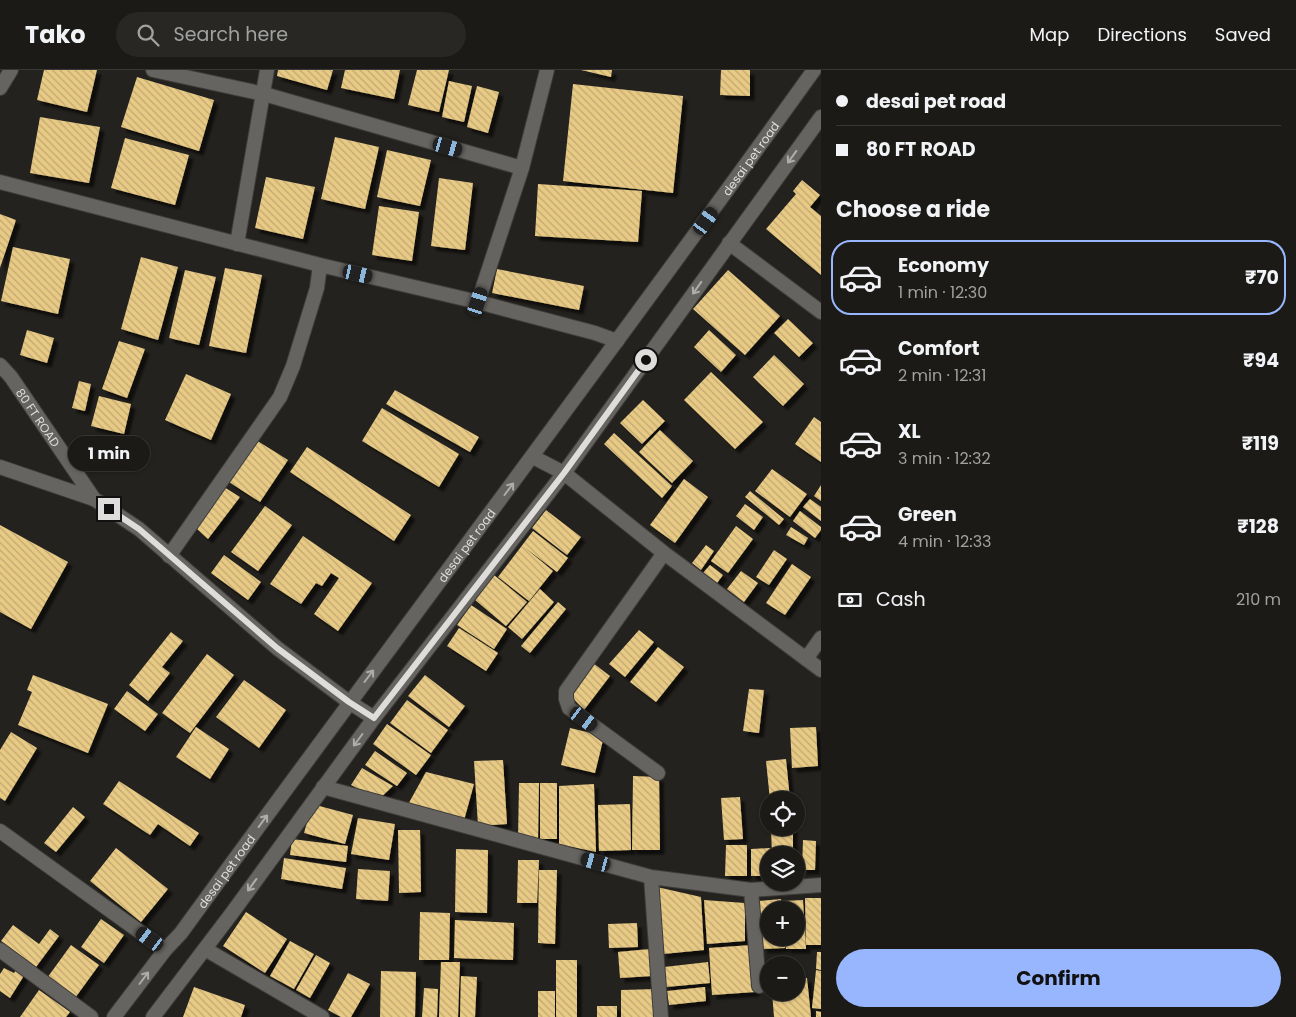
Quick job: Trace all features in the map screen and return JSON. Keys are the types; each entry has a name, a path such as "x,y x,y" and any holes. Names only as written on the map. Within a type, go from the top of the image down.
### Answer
{"street":[{"path":"0,88 11,70"},
{"path":"153,70 264,94 522,168"},
{"path":"237,244 267,70"},
{"path":"478,302 522,168 548,70"},
{"name":"desai pet road","path":"114,1017 165,950 181,933 349,702 533,457 814,70"},
{"path":"153,1017 374,718 564,473 821,117"},
{"path":"0,182 320,265 478,302 595,333 617,342"},
{"path":"729,243 821,312"},
{"path":"169,556 280,396 293,366 317,288 320,265"},
{"name":"80 FT ROAD","path":"0,365 11,377 94,499 139,529 277,648 349,702 374,718"},
{"path":"533,457 564,473 664,553 821,670"},
{"path":"0,467 94,499"},
{"path":"658,772 569,708 566,692 664,553"},
{"path":"806,659 821,638"},
{"path":"323,787 651,877 750,890 821,885"},
{"path":"0,831 165,950"},
{"path":"651,877 661,1017"},
{"path":"750,890 759,986"},
{"path":"204,949 322,1017"},
{"path":"0,950 91,1017"}],"building":[{"path":"44,70 97,70 87,112 37,100"},
{"path":"278,70 333,70 327,90 277,76"},
{"path":"345,70 400,70 394,99 341,88"},
{"path":"417,70 449,70 439,112 408,105"},
{"path":"581,70 612,70 611,77"},
{"path":"721,70 750,70 750,96 720,95"},
{"path":"137,77 214,100 199,151 121,127"},
{"path":"449,81 472,86 464,122 442,117"},
{"path":"573,84 683,96 673,193 563,181"},
{"path":"477,86 499,92 488,133 467,127"},
{"path":"40,117 100,127 89,183 30,173"},
{"path":"335,137 379,147 365,209 321,199"},
{"path":"125,138 189,155 175,205 111,188"},
{"path":"387,150 431,160 420,206 377,197"},
{"path":"266,177 315,187 303,239 255,228"},
{"path":"439,178 473,183 465,250 431,246"},
{"path":"802,180 820,195 810,207 821,216 821,275 766,229 796,194 793,191"},
{"path":"538,184 642,191 638,242 535,236"},
{"path":"379,206 419,212 412,261 372,255"},
{"path":"0,214 16,220 0,268"},
{"path":"13,247 70,259 58,314 1,301"},
{"path":"141,257 178,267 158,340 121,329"},
{"path":"225,268 262,275 246,353 209,346"},
{"path":"497,269 584,286 579,310 492,293"},
{"path":"185,270 216,277 199,345 169,338"},
{"path":"728,270 780,316 745,355 693,309"},
{"path":"788,319 813,343 799,357 774,333"},
{"path":"27,330 54,338 47,363 20,355"},
{"path":"709,330 736,355 721,372 694,347"},
{"path":"119,341 145,349 127,398 102,389"},
{"path":"774,355 804,384 783,406 753,377"},
{"path":"711,372 763,422 735,449 684,400"},
{"path":"186,374 231,394 211,440 165,420"},
{"path":"79,381 91,384 85,411 72,408"},
{"path":"395,390 479,437 470,452 386,404"},
{"path":"99,396 131,404 124,434 91,426"},
{"path":"643,400 665,421 642,444 620,423"},
{"path":"382,408 459,454 439,487 362,441"},
{"path":"814,417 821,422 821,462 795,444"},
{"path":"660,430 693,461 672,483 639,452"},
{"path":"614,433 672,486 662,498 604,444"},
{"path":"256,440 288,460 260,502 229,482"},
{"path":"307,447 411,515 394,541 290,472"},
{"path":"772,469 807,494 790,517 755,491"},
{"path":"684,479 708,497 675,543 650,525"},
{"path":"821,485 821,501 814,496"},
{"path":"224,487 240,497 208,539 197,529"},
{"path":"750,491 784,519 779,525 745,497"},
{"path":"810,499 821,507 821,521 803,507"},
{"path":"745,504 763,517 754,530 736,516"},
{"path":"265,506 292,525 258,571 231,552"},
{"path":"546,510 581,537 567,555 532,528"},
{"path":"800,511 821,527 815,538 793,521"},
{"path":"0,525 68,562 31,629 0,612"},
{"path":"736,526 753,539 728,573 711,561"},
{"path":"791,527 808,538 804,545 786,535"},
{"path":"533,531 568,558 557,572 524,547 553,571 529,601 498,577"},
{"path":"303,536 372,583 338,631 314,614 339,578 331,573 322,586 316,583 301,604 270,584"},
{"path":"706,545 714,551 701,570 692,563"},
{"path":"774,550 787,559 769,585 756,577"},
{"path":"224,555 261,582 248,600 211,573"},
{"path":"792,564 811,577 785,615 766,603"},
{"path":"710,565 723,575 717,583 703,573"},
{"path":"741,571 758,583 744,602 727,589"},
{"path":"494,575 527,602 506,626 474,599"},
{"path":"540,589 554,602 522,639 508,627"},
{"path":"558,602 566,609 530,653 521,646"},
{"path":"471,605 507,629 494,649 457,625"},
{"path":"459,628 498,653 486,671 447,646"},
{"path":"639,630 654,642 625,677 609,664"},
{"path":"171,632 183,641 162,667 170,673 148,701 129,685"},
{"path":"658,647 684,667 656,702 630,682"},
{"path":"207,654 234,675 190,733 162,713"},
{"path":"593,663 610,676 584,710 570,695"},
{"path":"33,675 108,704 88,753 18,725 32,692 27,690"},
{"path":"425,675 465,706 449,727 408,696"},
{"path":"244,680 286,710 259,748 216,717"},
{"path":"749,689 764,690 759,733 743,731"},
{"path":"127,691 158,714 145,731 114,709"},
{"path":"407,700 448,730 431,753 390,723"},
{"path":"387,724 431,755 416,775 373,744"},
{"path":"196,727 229,749 210,779 176,757"},
{"path":"816,727 818,766 792,768 790,728"},
{"path":"570,728 604,736 595,773 561,765"},
{"path":"11,732 37,748 5,801 0,798 0,750"},
{"path":"375,751 407,773 397,786 365,765"},
{"path":"786,759 789,791 769,791 766,761"},
{"path":"503,760 507,824 478,826 474,761"},
{"path":"362,768 393,786 379,799 351,785"},
{"path":"426,772 474,784 463,824 406,808"},
{"path":"633,776 659,777 660,850 632,850"},
{"path":"119,781 199,833 190,846 158,824 150,835 103,804"},
{"path":"519,783 539,783 538,839 518,839"},
{"path":"540,783 557,783 557,839 540,839"},
{"path":"594,784 596,852 559,844 559,786"},
{"path":"740,797 743,839 724,840 721,798"},
{"path":"312,804 353,815 345,844 304,833"},
{"path":"630,804 631,850 599,851 598,805"},
{"path":"73,807 85,817 56,852 44,843"},
{"path":"358,818 395,824 389,860 351,854"},
{"path":"398,830 420,830 421,892 399,893"},
{"path":"771,836 793,836 793,846 772,846"},
{"path":"292,839 348,846 346,862 290,855"},
{"path":"803,840 816,841 815,870 805,870 805,846 803,846"},
{"path":"726,845 747,845 747,876 725,876"},
{"path":"116,848 168,889 141,922 90,881"},
{"path":"456,849 488,850 487,913 455,912"},
{"path":"751,849 760,849 760,876 751,876"},
{"path":"284,858 346,868 342,889 281,879"},
{"path":"518,860 539,860 537,903 517,903"},
{"path":"358,869 390,871 388,901 356,899"},
{"path":"539,870 557,870 555,944 538,943"},
{"path":"657,887 701,897 704,950 663,954"},
{"path":"805,898 821,898 821,945 806,945"},
{"path":"781,899 781,901 760,901 760,913 759,901"},
{"path":"704,900 745,903 745,941 707,944"},
{"path":"246,912 287,939 265,973 223,946"},
{"path":"420,912 450,913 449,960 419,960"},
{"path":"101,919 124,935 104,963 81,947"},
{"path":"455,920 514,923 513,960 454,958"},
{"path":"637,923 638,947 609,948 608,924"},
{"path":"13,925 39,944 50,929 59,936 36,967 1,941"},
{"path":"805,933 806,949 786,949 786,946 805,946"},
{"path":"290,941 314,954 294,989 270,976"},
{"path":"71,945 99,965 75,998 47,978"},
{"path":"752,945 755,992 712,995 709,948"},
{"path":"763,946 785,946 785,948 763,949"},
{"path":"650,949 652,976 620,978 618,952"},
{"path":"817,952 821,952 821,970 816,969"},
{"path":"316,955 330,963 310,998 296,990"},
{"path":"556,960 577,960 577,1017 556,1017"},
{"path":"441,962 460,962 458,1017 439,1017"},
{"path":"708,962 710,983 666,987 664,967"},
{"path":"4,968 14,973 17,969 25,974 10,998 0,991 0,974"},
{"path":"816,970 821,971 821,1009 812,1008"},
{"path":"381,971 416,972 415,1017 380,1017"},
{"path":"348,973 370,984 351,1017 341,1017 328,1010"},
{"path":"461,976 477,977 475,1017 460,1017"},
{"path":"805,978 807,978 811,1017 774,1017 773,1001 805,1001"},
{"path":"194,987 245,1005 241,1017 183,1017"},
{"path":"705,987 706,1001 669,1005 667,991"},
{"path":"424,988 438,989 437,1017 422,1017"},
{"path":"657,989 657,1017 621,1017 621,990"},
{"path":"39,990 70,1012 66,1017 20,1017"},
{"path":"538,991 555,991 555,1017 538,1017"},
{"path":"597,1006 617,1006 617,1017 597,1017"},
{"path":"816,1011 821,1012 821,1017 816,1017"}],"route":[{"path":"109,509 139,529 277,648 349,702 374,718 564,473 646,360"}]}
